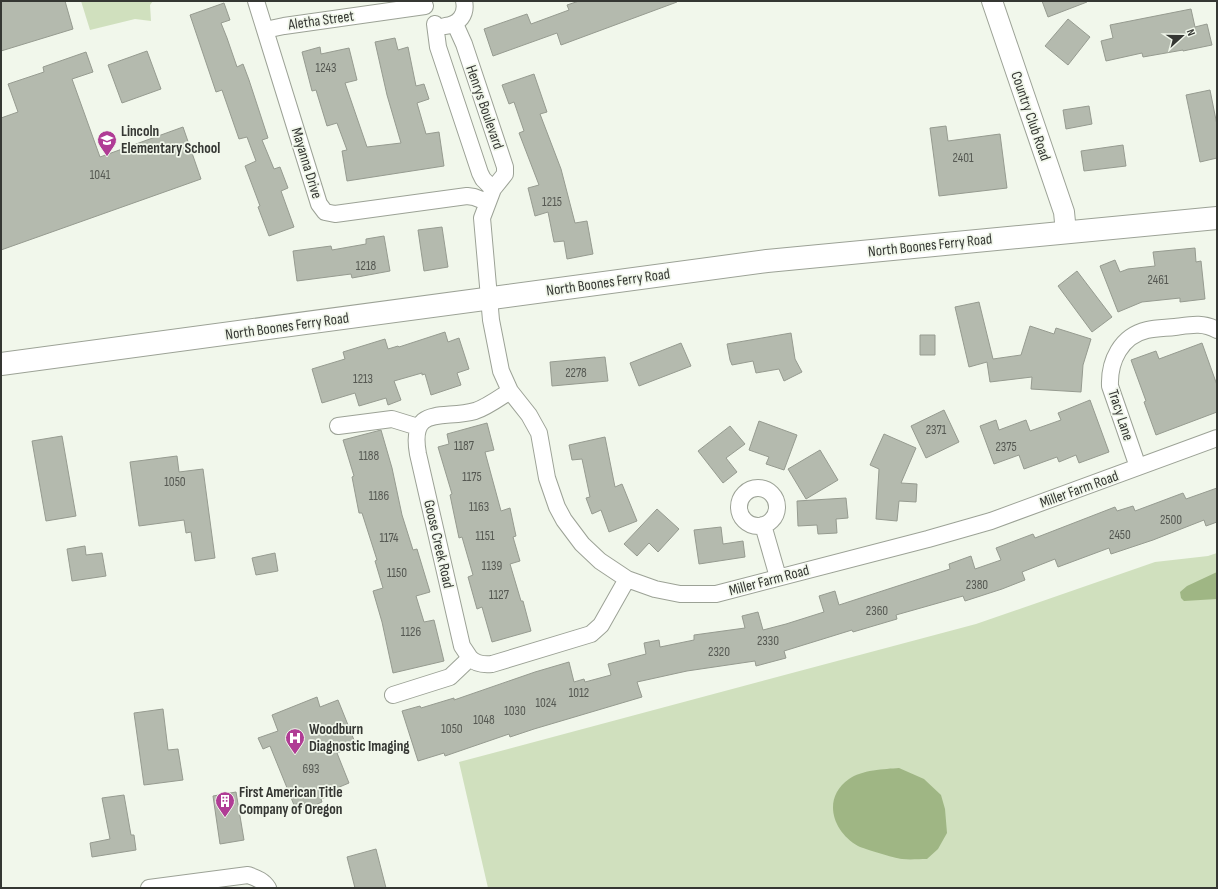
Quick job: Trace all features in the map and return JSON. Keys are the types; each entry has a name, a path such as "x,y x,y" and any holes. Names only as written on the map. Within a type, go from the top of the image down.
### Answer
{"main road":[{"name":"North Boones Ferry Road","path":"1,364 768,261 1217,218"}],"street":[{"name":"Mayanna Drive","path":"256,1 319,204 325,212 335,214 467,196 474,197 490,195"},
{"name":"Country Club Road","path":"992,1 1064,212 1066,232"},
{"path":"435,24 447,26 455,24 463,15 469,2"},
{"name":"Aletha Street","path":"265,30 426,3 426,13 435,24"},
{"name":"Henrys Boulevard","path":"435,24 438,47 480,173 490,195"},
{"name":"Henrys Boulevard","path":"455,24 464,44 505,167 504,174 490,195 482,218 489,299"},
{"name":"Miller Farm Road","path":"489,299 498,361 510,392 529,415 539,433 547,478 557,507 564,520 582,544 600,561 627,579 655,589 680,594 716,594 928,539 991,521 1217,438"},
{"name":"Tracy Lane","path":"1138,467 1110,386 1111,365 1116,354 1122,345 1130,338 1147,330 1200,324 1210,326 1217,330"},
{"path":"338,426 392,419 418,427 421,422 433,417 476,410 510,392"},
{"name":"Goose Creek Road","path":"418,427 416,442 418,454 462,646 470,658"},
{"path":"763,525 778,577"},
{"path":"393,695 450,677 470,658 474,662 480,664 492,664 590,634 601,625 627,579"},
{"path":"149,888 248,875 258,878 268,888"}],"shaded area":[{"path":"81,1 153,1 150,5 151,21 135,19 90,30"},
{"path":"1217,553 1217,888 488,888 459,762 976,624 1155,562 1208,556"},
{"path":"1217,572 1217,599 1184,601 1181,598 1180,592 1187,586"},
{"path":"899,768 924,779 941,795 945,809 947,833 938,849 927,859 898,858 858,846 849,840 842,832 834,814 833,805 835,795 849,779 866,772"}],"building":[{"path":"1,1 65,1 73,29 1,51"},
{"path":"579,1 677,2 561,45 557,33 493,56 484,29 527,14 531,24 569,10 567,5"},
{"path":"1042,1 1087,1 1087,2 1048,17"},
{"path":"224,3 230,20 221,23 237,67 243,64 249,80 268,138 262,140 274,169 280,167 288,188 281,191 294,227 269,236 258,207 260,206 245,166 256,161 247,137 239,139 222,90 216,92 190,15"},
{"path":"1191,9 1195,27 1207,24 1212,45 1143,57 1142,53 1106,61 1101,41 1113,38 1110,25"},
{"path":"1068,19 1090,37 1068,65 1045,46"},
{"path":"395,38 398,50 408,47 416,86 424,84 429,99 417,103 426,134 439,132 444,166 347,181 342,151 347,150 337,123 327,126 316,90 312,91 302,52 320,47 321,54 349,48 357,80 345,83 367,147 401,143 387,95 375,42"},
{"path":"147,51 161,89 122,103 108,65"},
{"name":"Lincoln Elementary School","path":"86,52 93,72 72,79 100,157 183,127 201,179 1,250 1,118 18,112 8,84 44,72 43,67"},
{"path":"534,74 547,112 540,114 561,169 575,223 587,221 593,254 567,259 564,241 554,242 548,212 535,216 528,188 539,185 519,133 524,131 514,102 509,104 502,85"},
{"path":"1210,90 1217,125 1217,158 1200,162 1186,95"},
{"path":"1089,106 1092,124 1066,129 1063,110"},
{"path":"946,126 948,141 1000,134 1007,188 939,196 930,128"},
{"path":"1123,145 1126,166 1084,171 1081,151"},
{"path":"442,227 448,267 424,271 418,230"},
{"path":"384,236 390,271 352,278 351,274 297,281 293,251 331,246 332,250 366,244 366,239"},
{"path":"1195,248 1196,262 1201,261 1205,299 1180,302 1180,298 1142,302 1118,312 1100,266 1115,260 1120,272 1128,269 1155,266 1153,252"},
{"path":"1077,271 1112,317 1092,332 1058,286"},
{"path":"979,302 993,359 1021,355 1030,326 1054,334 1056,328 1091,339 1083,365 1081,392 1031,389 1032,377 990,382 987,362 969,367 955,307"},
{"path":"445,332 448,342 459,338 469,369 457,373 461,385 431,395 425,374 422,375 422,373 394,381 401,400 388,405 386,398 359,406 355,393 322,403 312,369 345,359 343,352 385,339 388,349 399,347"},
{"path":"791,333 795,359 802,372 784,381 779,369 756,373 753,361 732,365 727,344"},
{"path":"920,335 935,335 935,355 920,355"},
{"path":"681,343 691,366 639,386 630,363"},
{"path":"1202,343 1217,385 1217,412 1156,435 1144,402 1146,401 1131,360 1156,351 1159,359"},
{"path":"605,357 608,381 552,386 550,362"},
{"path":"1090,400 1109,452 1079,463 1076,455 1059,462 1057,457 1024,469 1019,455 994,464 980,426 996,420 999,430 1026,420 1030,431 1061,420 1058,413"},
{"path":"944,410 959,442 926,458 911,426"},
{"path":"759,421 797,435 784,470 766,464 769,457 749,450"},
{"path":"487,423 494,450 485,452 501,511 510,508 516,536 513,537 520,561 510,564 521,601 523,601 531,631 492,642 482,607 477,609 468,577 473,575 462,537 459,538 450,495 452,494 438,447 449,444 447,434"},
{"path":"730,426 745,444 726,458 737,472 723,483 698,451"},
{"path":"381,430 392,468 402,515 413,550 417,549 430,592 416,596 424,622 434,620 444,661 393,673 382,622 373,591 383,588 375,561 377,560 362,513 359,513 352,477 354,476 343,440"},
{"path":"884,434 916,448 901,483 917,484 916,502 899,501 897,521 876,519 879,469 870,465"},
{"path":"62,436 76,516 46,521 32,441"},
{"path":"605,437 615,487 622,484 637,521 609,532 601,510 592,514 586,498 590,497 582,459 572,460 569,445"},
{"path":"820,450 838,480 806,499 788,469"},
{"path":"177,456 179,472 203,469 215,558 195,561 191,532 186,533 184,520 139,526 130,462"},
{"path":"1217,488 1217,522 1206,526 1204,520 1153,540 1111,554 1109,548 1058,567 1055,559 1022,572 1025,580 1002,589 965,601 963,596 896,615 897,619 853,632 852,630 784,651 786,658 756,666 755,661 687,671 637,682 642,697 510,737 509,734 445,756 444,753 418,761 402,711 420,706 421,708 454,698 454,700 569,662 574,682 584,679 585,682 611,675 608,664 646,654 644,643 659,640 660,647 694,640 694,635 745,628 742,616 758,612 763,630 786,624 824,612 819,596 835,591 839,605 950,569 949,564 971,556 975,569 1001,560 996,548 1033,534 1035,538 1115,507 1117,511 1133,506 1135,511 1183,493 1186,499"},
{"path":"846,498 848,518 836,519 837,533 818,534 817,525 798,526 797,501"},
{"path":"657,509 679,529 658,552 649,543 637,556 624,544"},
{"path":"721,527 723,544 743,541 745,557 699,564 694,530"},
{"path":"85,546 86,555 102,553 106,576 72,581 67,549"},
{"path":"275,553 278,571 256,575 252,558"},
{"name":"Woodburn Diagnostic Imaging","path":"317,697 320,707 338,700 356,745 337,753 349,783 325,793 326,797 321,799 322,802 304,810 302,802 294,805 270,746 263,749 258,738 278,731 272,715"},
{"path":"163,709 168,750 178,749 183,780 144,785 134,713"},
{"name":"First American Title Company of Oregon","path":"236,792 244,840 220,844 213,796"},
{"path":"124,795 131,835 134,835 136,850 92,857 90,843 110,839 102,798"},
{"path":"376,849 386,888 355,888 347,857"}],"place":[{"name":"Lincoln Elementary School","path":"107,157"},
{"name":"Woodburn Diagnostic Imaging","path":"295,755"},
{"name":"First American Title Company of Oregon","path":"225,818"}]}
